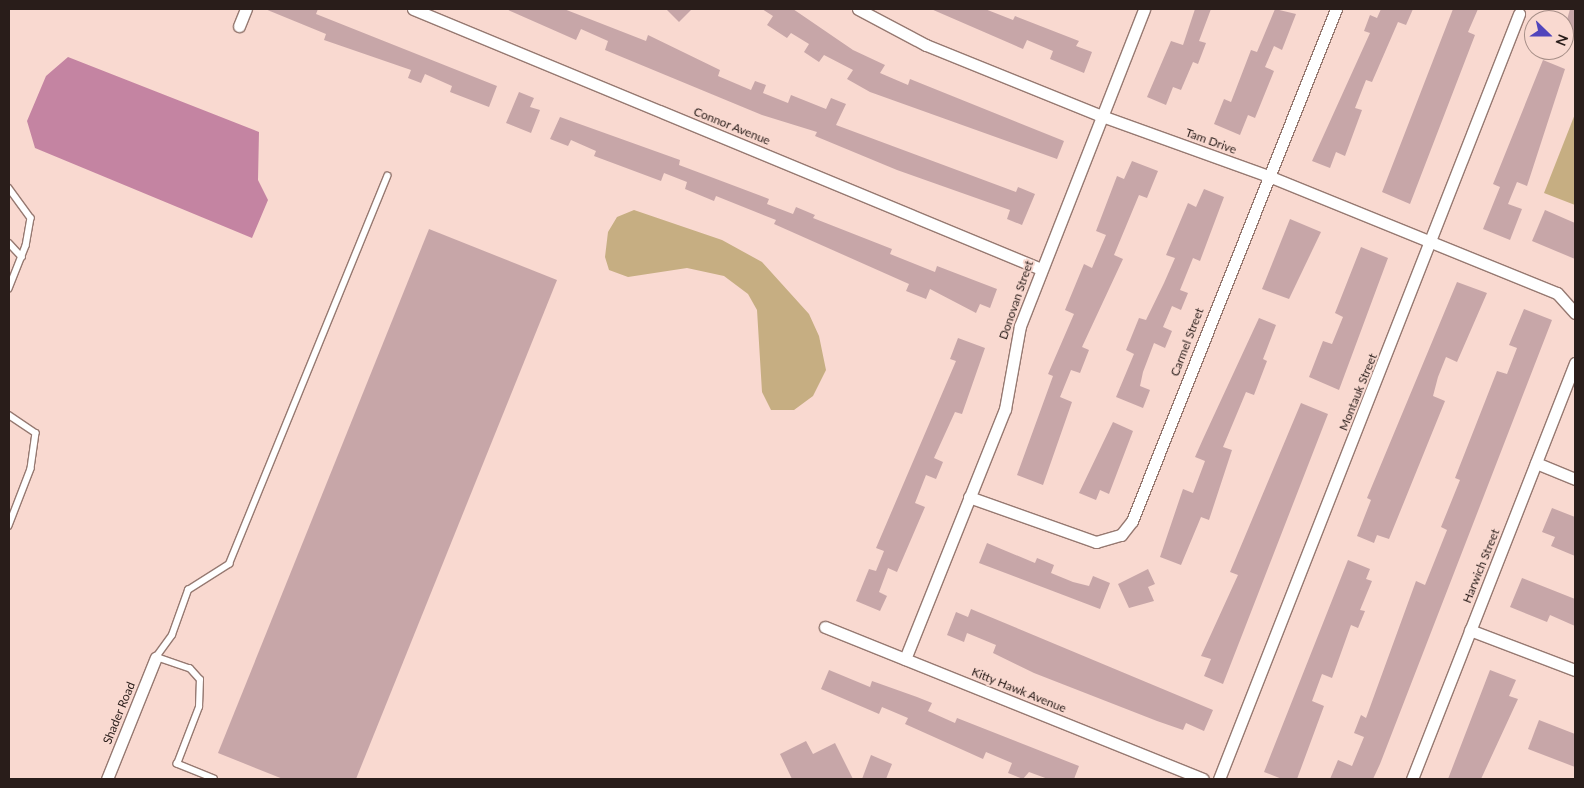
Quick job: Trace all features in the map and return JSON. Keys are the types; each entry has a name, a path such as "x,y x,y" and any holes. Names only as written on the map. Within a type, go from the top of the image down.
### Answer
{"street":[{"path":"239,26 246,9"},
{"name":"Connor Avenue","path":"412,9 1041,269"},
{"name":"Tam Drive","path":"858,9 926,45 1099,115 1266,175 1557,293 1575,313"},
{"name":"Donovan Street","path":"905,659 1005,409 1014,351 1041,269 1099,115 1144,9"},
{"name":"Carmel Street","path":"970,497 1074,536 1096,542 1121,535 1132,521 1266,175 1336,9"},
{"name":"Montauk Street","path":"1220,779 1432,242 1519,14"},
{"name":"Harwich Street","path":"1412,779 1575,363"},
{"path":"1536,463 1575,479"},
{"name":"Kitty Hawk Avenue","path":"825,627 1203,779"},
{"path":"1470,630 1575,670"},
{"name":"Shader Road","path":"107,779 156,657"}],"lane":[{"path":"214,779 177,764 199,707 200,680 190,669 156,657 172,635 188,590 229,564 387,176"},
{"path":"9,188 31,218 22,257 9,289"},
{"path":"9,243 22,257"},
{"path":"9,415 36,433 31,469 9,526"}],"shaded area":[{"path":"68,57 259,132 258,180 268,200 252,238 35,148 27,121 46,76"},
{"path":"1575,114 1575,205 1544,193"},
{"path":"634,210 722,240 762,262 809,314 819,336 826,370 813,396 794,410 771,410 762,392 757,310 748,294 724,276 687,268 628,277 609,270 605,257 608,232 617,217"}],"building":[{"path":"265,9 318,9 316,14 497,86 489,107 450,92 452,86 425,74 421,83 408,78 411,70 324,40 326,34"},
{"path":"506,9 564,9 646,41 648,35 720,70 718,76 751,90 755,81 766,85 763,93 788,103 791,95 826,109 831,98 846,104 836,125 1016,192 1018,187 1035,194 1022,225 1007,219 1010,210 897,170 815,136 817,132 762,115 605,50 608,41 581,29 576,40"},
{"path":"666,9 692,9 679,22"},
{"path":"762,9 793,9 853,50 885,65 880,73 908,85 910,79 1064,141 1057,159 870,92 847,79 853,70 824,55 819,62 804,52 809,44 791,33 787,38 767,25 773,16"},
{"path":"931,9 985,9 1013,20 1015,16 1079,41 1076,46 1092,52 1084,73 1050,59 1053,51 1027,40 1023,49"},
{"path":"1195,9 1211,9 1199,41 1206,43 1198,64 1193,62 1181,90 1173,87 1166,105 1147,97 1171,41 1183,45"},
{"path":"1275,9 1296,14 1282,50 1274,46 1265,67 1274,71 1255,118 1248,115 1240,135 1214,124 1224,99 1231,102 1251,50 1257,52"},
{"path":"1381,9 1413,9 1406,25 1398,22 1372,82 1366,80 1355,108 1362,110 1345,156 1336,152 1330,168 1312,161 1370,33 1364,31 1370,15 1377,18"},
{"path":"1453,9 1478,9 1468,32 1475,35 1410,204 1382,192"},
{"path":"1575,9 1575,35 1574,10 1570,10"},
{"path":"1543,60 1565,69 1527,186 1517,182 1508,204 1522,209 1510,240 1483,229 1500,187 1493,184"},
{"path":"519,92 534,98 530,107 540,110 531,133 506,123"},
{"path":"560,117 680,160 679,165 769,199 767,204 793,214 796,207 815,215 813,218 892,249 890,254 935,272 937,266 997,289 990,308 980,304 976,313 930,289 926,299 906,291 909,284 774,224 776,220 716,196 714,201 685,189 687,182 664,173 661,181 594,156 596,151 571,140 568,146 550,139"},
{"path":"1132,161 1158,171 1147,198 1139,195 1114,255 1123,259 1082,347 1089,350 1080,373 1071,370 1060,397 1072,402 1043,485 1017,475 1053,376 1048,374 1074,314 1065,310 1084,264 1092,268 1106,235 1096,231 1117,176 1124,179"},
{"path":"1204,189 1224,197 1200,261 1193,258 1180,290 1188,293 1181,310 1172,306 1163,327 1172,331 1165,348 1154,343 1140,386 1150,390 1143,408 1116,397 1134,354 1126,350 1139,318 1146,320 1175,258 1166,255 1188,203 1196,207"},
{"path":"1545,210 1575,223 1575,259 1532,241"},
{"path":"1290,219 1321,232 1289,299 1262,289"},
{"path":"429,229 557,280 356,779 283,779 218,753"},
{"path":"1361,247 1388,258 1339,390 1309,377 1323,341 1332,344 1343,317 1335,313"},
{"path":"1457,282 1487,293 1457,362 1446,357 1438,377 1433,396 1445,401 1389,539 1377,535 1374,543 1357,536 1371,500 1367,498"},
{"path":"1524,309 1552,320 1380,764 1373,779 1330,779 1338,760 1352,766 1364,737 1354,733 1361,715 1366,718 1416,581 1425,585 1447,530 1441,527 1460,480 1455,478 1497,371 1507,374 1517,348 1509,345"},
{"path":"1259,318 1276,325 1263,359 1267,361 1254,395 1246,392 1223,447 1232,450 1209,520 1201,517 1181,565 1160,557 1183,489 1193,493 1205,461 1195,457"},
{"path":"958,338 985,348 962,414 955,412 934,458 943,462 936,479 926,475 915,503 925,507 897,572 888,568 879,592 887,596 880,611 856,601 869,569 876,571 884,551 876,548 956,361 950,359"},
{"path":"1301,403 1328,414 1223,684 1204,676 1211,659 1201,656 1238,575 1230,572"},
{"path":"1113,422 1133,431 1109,494 1100,490 1096,500 1079,493"},
{"path":"1552,508 1575,517 1575,556 1551,546 1555,537 1542,532"},
{"path":"987,543 1035,563 1037,558 1054,565 1051,573 1073,582 1089,586 1093,576 1110,583 1100,609 979,563"},
{"path":"1348,560 1370,569 1366,579 1372,581 1360,610 1365,611 1358,628 1351,625 1332,678 1322,674 1312,701 1324,706 1297,779 1282,779 1264,772"},
{"path":"1148,569 1155,584 1148,587 1154,601 1129,608 1118,584"},
{"path":"1522,578 1575,599 1575,626 1550,615 1547,622 1510,607"},
{"path":"971,609 1213,710 1204,731 1186,723 1183,730 1034,673 993,653 996,645 967,633 964,642 947,635 956,612 968,617"},
{"path":"829,670 870,687 872,681 917,697 932,703 928,711 955,723 957,718 1079,766 1074,779 1048,779 1029,772 1023,779 1008,773 1012,763 986,752 983,759 905,724 908,718 882,707 879,714 821,689"},
{"path":"1490,670 1516,680 1509,696 1518,699 1481,779 1448,779"},
{"path":"1539,720 1575,734 1575,767 1528,749"},
{"path":"806,741 813,754 835,743 853,779 792,779 780,754"},
{"path":"871,755 892,764 886,779 862,779"}]}
